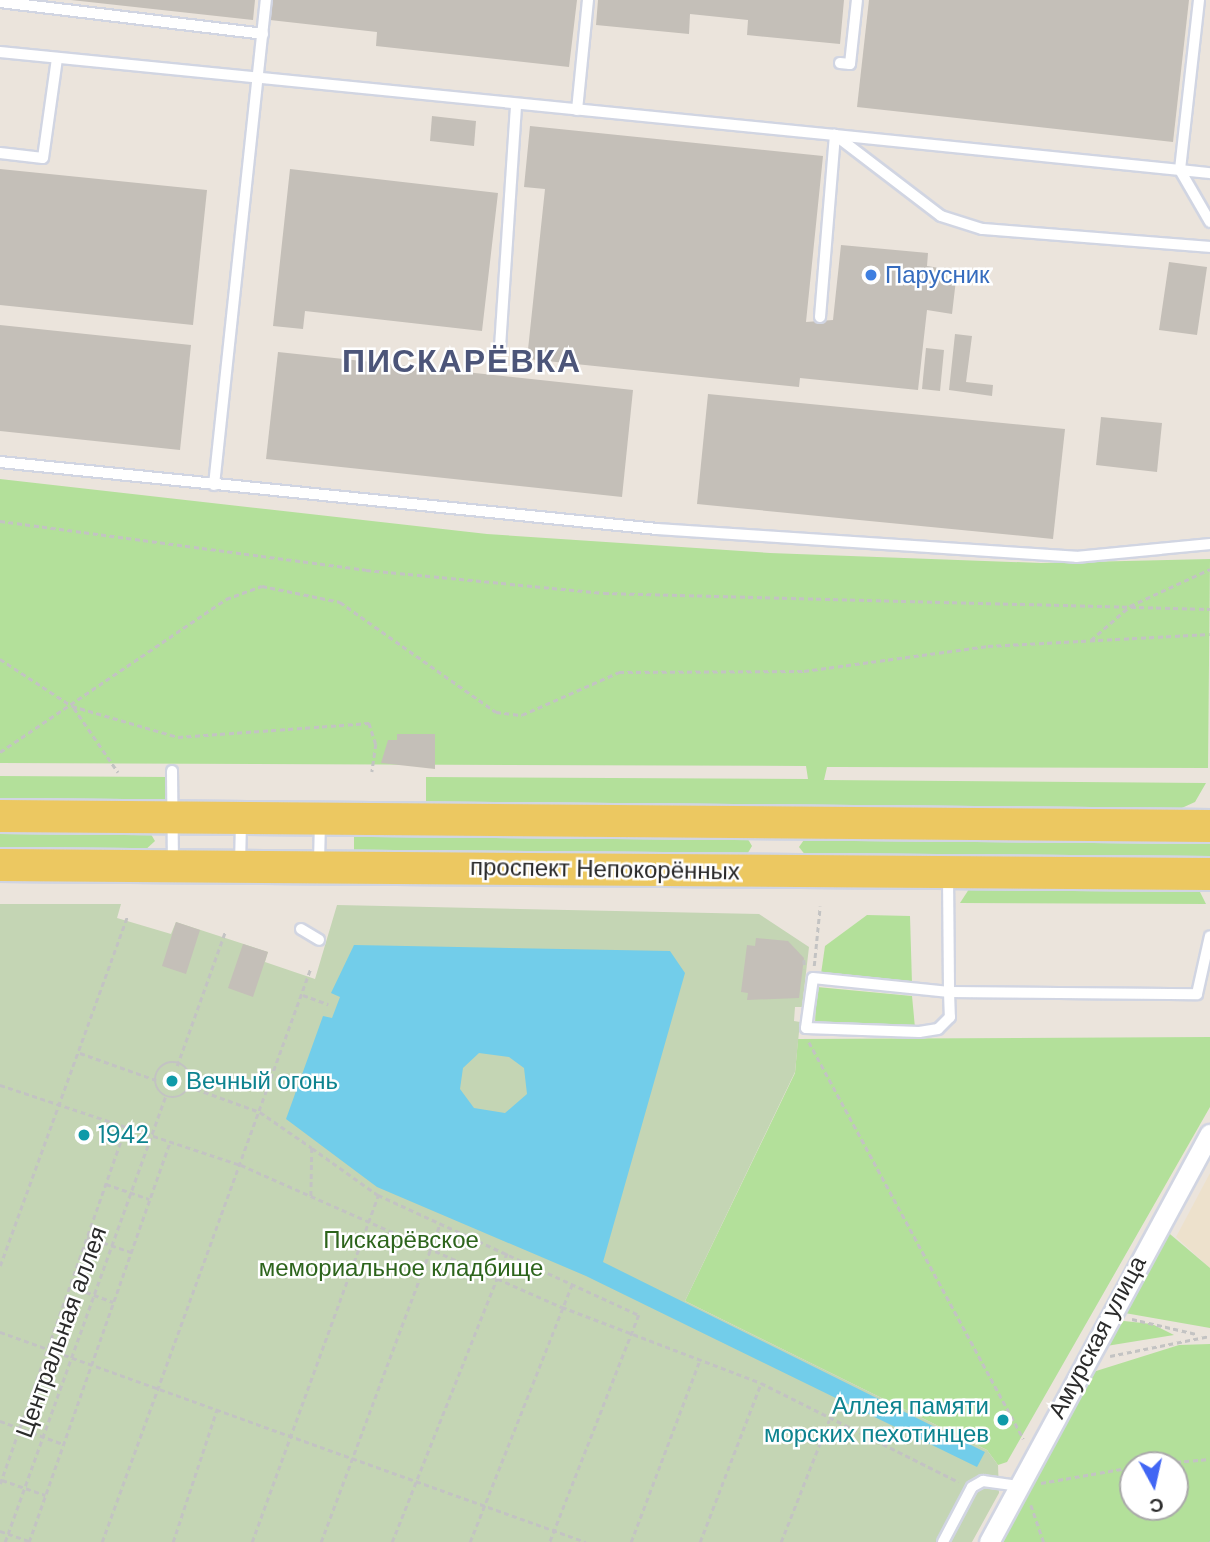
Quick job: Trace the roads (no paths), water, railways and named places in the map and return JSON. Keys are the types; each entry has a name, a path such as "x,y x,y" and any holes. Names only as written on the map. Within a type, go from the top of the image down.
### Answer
{"main road":[{"name":"проспект Непокорённых","path":"0,816 1210,826"},
{"path":"776,822 776,871"},
{"name":"проспект Непокорённых","path":"0,865 319,865 1210,874"}],"street":[{"name":"Амурская улица","path":"989,1542 1020,1486 1080,1364 1210,1134"}],"lane":[{"path":"214,485 266,0"},
{"path":"576,110 588,0"},
{"path":"840,63 850,64 857,0"},
{"path":"1199,0 1180,170 1210,222"},
{"path":"0,2 263,34"},
{"path":"0,52 258,80 1210,173"},
{"path":"0,153 43,158 57,58"},
{"path":"500,347 516,105"},
{"path":"835,135 941,216 982,229 1210,247"},
{"path":"820,317 835,135"},
{"path":"0,462 657,529 1076,557 1210,544"},
{"path":"172,771 173,864"},
{"path":"240,865 241,817"},
{"path":"319,865 320,817"},
{"path":"948,871 949,992 950,1017 938,1029 806,1028 813,978 949,992 1197,994 1206,977 1210,936"},
{"path":"301,929 319,940"},
{"path":"943,1542 972,1488 983,1482 1020,1486"}],"water":[{"path":"354,945 670,951 685,973 603,1262 985,1452 977,1467 586,1276 377,1187 286,1119 323,1016 332,1018 340,997 331,993","holes":["479,1053 509,1057 524,1068 527,1094 505,1113 474,1108 460,1089 463,1068"]}],"place":[{"name":"Парусник","path":"871,275"},
{"name":"Вечный огонь","path":"172,1081"},
{"name":"1942","path":"84,1135"},
{"name":"Аллея памяти морских пехотинцев","path":"1003,1420"}],"district":[{"name":"ПИСКАРЁВКА","path":"462,361"}],"park label":[{"name":"Пискарёвское мемориальное кладбище","path":"401,1254"}]}
